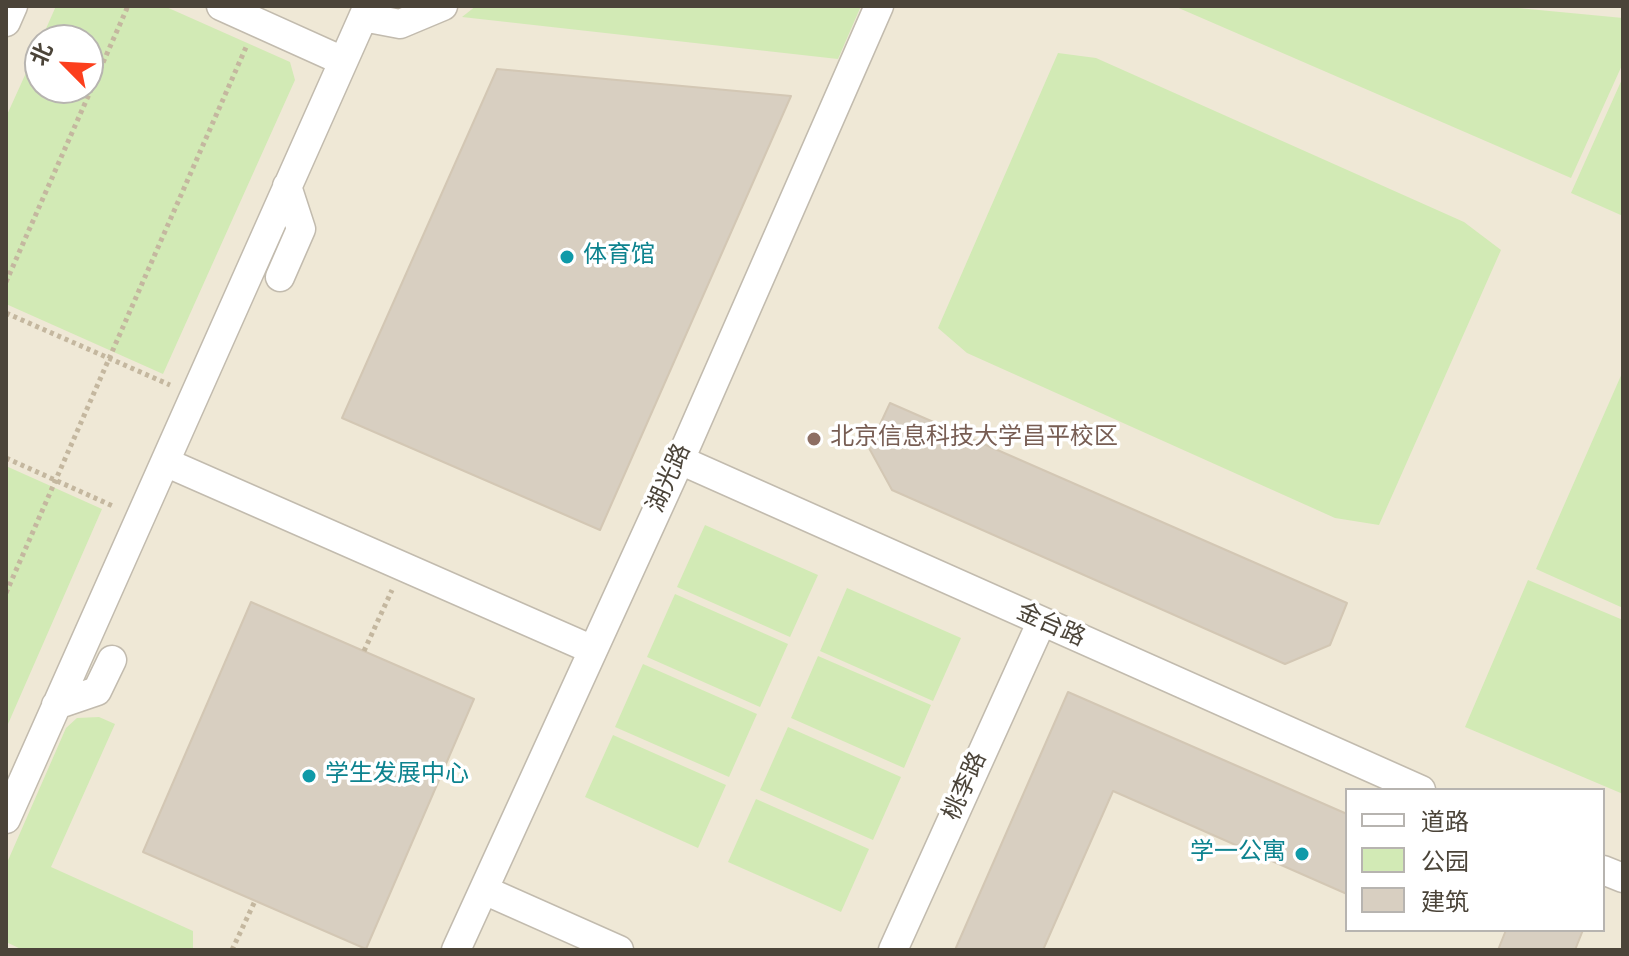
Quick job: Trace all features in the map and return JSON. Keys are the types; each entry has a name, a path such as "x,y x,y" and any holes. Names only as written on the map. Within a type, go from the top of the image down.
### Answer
{"street":[{"path":"6,22 13,6"},
{"path":"221,6 343,61"},
{"path":"6,819 365,12 400,24 443,6"},
{"name":"湖光路","path":"456,950 680,460 879,6"},
{"path":"280,277 301,229 287,186"},
{"name":"金台路","path":"680,460 1416,788"},
{"path":"165,462 593,650"},
{"name":"桃李路","path":"893,950 1041,623"},
{"path":"56,705 97,691 112,660"},
{"path":"484,890 619,950"}],"path":[{"path":"6,282 128,6"},
{"path":"6,593 257,22"},
{"path":"6,313 194,396"},
{"path":"6,458 140,518"},
{"path":"364,651 402,567"},
{"path":"232,950 255,901"}],"shaded area":[{"name":"北京信息科技大学昌平校区","path":"6,6 1623,6 1623,950 6,950"}],"green space":[{"path":"56,6 164,6 290,62 295,80 163,374 6,304 6,117 24,77 24,104 104,104 104,24 48,24"},
{"path":"476,6 861,6 838,59 462,17"},
{"path":"1174,6 1497,6 1623,18 1623,63 1571,178"},
{"path":"1058,53 1096,58 1464,222 1501,250 1379,525 1335,518 967,353 938,328"},
{"path":"1623,77 1623,216 1571,193"},
{"path":"1623,371 1623,608 1536,569"},
{"path":"6,466 102,509 8,724 6,723"},
{"path":"705,525 818,575 790,637 677,587"},
{"path":"1528,580 1623,620 1623,794 1465,727"},
{"path":"847,588 961,638 933,701 820,651"},
{"path":"675,594 788,644 760,707 647,657"},
{"path":"818,656 931,705 904,768 791,718"},
{"path":"643,664 757,714 729,777 615,727"},
{"path":"99,717 115,724 51,867 193,931 193,950 23,950 6,942 6,865 66,728 77,718"},
{"path":"788,727 901,777 873,840 760,790"},
{"path":"613,735 726,785 698,848 585,797"},
{"path":"756,799 869,849 841,912 728,862"}],"building":[{"name":"体育馆","path":"497,69 791,96 600,530 342,418"},
{"path":"890,403 1347,603 1330,645 1285,664 892,490 869,448"},
{"name":"学生发展中心","path":"251,602 474,699 366,949 143,852"},
{"name":"学一公寓","path":"1068,692 1345,813 1345,893 1113,791 1043,950 955,950"},
{"path":"1505,932 1582,932 1575,950 1498,950"}],"place":[{"name":"体育馆","path":"567,257"},
{"name":"北京信息科技大学昌平校区","path":"814,439"},
{"name":"学生发展中心","path":"309,776"},
{"name":"学一公寓","path":"1302,854"}]}
